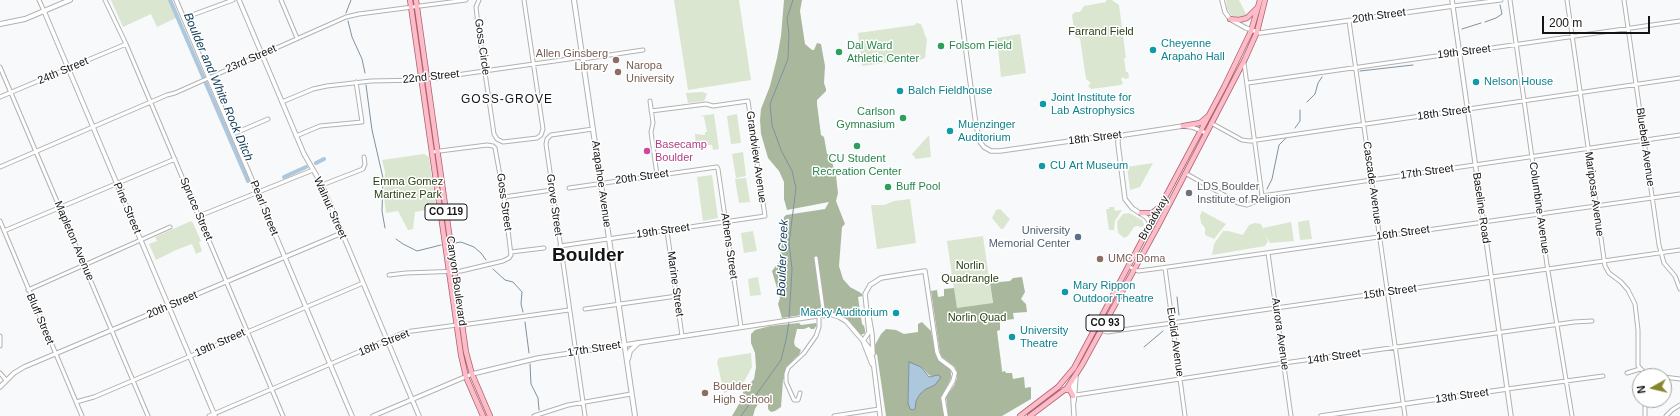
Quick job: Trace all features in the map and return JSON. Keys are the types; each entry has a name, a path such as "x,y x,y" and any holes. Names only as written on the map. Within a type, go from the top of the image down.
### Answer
{"main road":[{"path":"0,24 20,20 70,0"},
{"name":"Canyon Boulevard","path":"410,0 438,152 468,359 472,374 490,416"},
{"name":"Canyon Boulevard","path":"416,0 432,152 461,354 466,377 483,416"},
{"name":"Arapahoe Avenue","path":"574,0 635,416"},
{"name":"Broadway","path":"1030,416 1064,390 1076,376 1185,173 1212,111 1251,31 1260,0"},
{"name":"Broadway","path":"1020,416 1058,387 1074,368 1162,204 1204,132 1214,124 1257,32 1265,0"},
{"path":"1230,19 1239,20 1247,18 1259,6"},
{"path":"1183,126 1201,122 1212,111"},
{"path":"1141,214 1153,212 1162,204"},
{"path":"1151,224 1151,238"},
{"path":"628,370 628,356 638,342"},
{"path":"1072,381 1074,368"},
{"path":"1064,390 1070,390 1074,396"}],"street":[{"name":"Pine Street","path":"39,0 215,415"},
{"name":"Pearl Street","path":"176,0 184,18 205,79 233,134 284,258 352,416"},
{"path":"184,18 233,0"},
{"name":"Walnut Street","path":"240,0 296,136 322,185 419,416"},
{"path":"281,0 297,38"},
{"name":"23rd Street","path":"0,167 351,16 466,0"},
{"name":"Goss Circle","path":"479,0 476,7 494,134 503,142 536,138 541,135 543,131 534,64"},
{"path":"524,0 534,64"},
{"name":"18th Street","path":"959,0 976,125 980,142 984,147 991,150 1000,151 1114,135 1118,138 1124,135 1183,126 1192,127 1204,132"},
{"path":"1222,0 1225,12 1230,19 1251,31"},
{"name":"Baseline Road","path":"1452,0 1511,416"},
{"name":"20th Street","path":"1251,31 1269,32 1501,0"},
{"name":"Columbine Avenue","path":"1510,0 1556,325 1572,416"},
{"name":"Mariposa Avenue","path":"1567,0 1604,260 1606,268 1628,290 1635,304 1638,330 1637,362 1640,368"},
{"name":"Bluebell Avenue","path":"1624,0 1661,253 1664,263 1675,276 1680,289"},
{"name":"Spruce Street","path":"107,1 283,416"},
{"name":"Cascade Avenue","path":"1349,21 1405,416"},
{"name":"19th Street","path":"1248,83 1680,21"},
{"name":"24th Street","path":"0,97 126,44"},
{"name":"22nd Street","path":"282,102 313,89 356,82 424,80 643,50"},
{"path":"1243,62 1248,83 1262,196"},
{"name":"Mapleton Avenue","path":"0,67 148,416"},
{"name":"18th Street","path":"1214,124 1242,140 1254,140 1680,78"},
{"path":"296,136 320,126 362,122 356,82"},
{"name":"Grandview Avenue","path":"651,111 706,104 713,106 748,100 765,216"},
{"path":"650,101 653,123 651,132 657,175"},
{"path":"233,134 268,120"},
{"name":"Grove Street","path":"585,416 546,145 548,138 553,135 593,129"},
{"name":"17th Street","path":"1185,173 1241,204 1253,204 1262,196 1680,135"},
{"path":"1118,138 1125,199 1132,208 1146,216 1151,224"},
{"name":"Goss Street","path":"438,152 487,145 494,147 497,151 512,252"},
{"path":"432,152 438,152"},
{"path":"322,185 363,169 365,164 364,157"},
{"path":"4,231 174,159"},
{"name":"20th Street","path":"569,188 714,166"},
{"name":"Athens Street","path":"714,166 718,169 741,327"},
{"path":"199,216 313,170"},
{"path":"504,197 552,190"},
{"name":"16th Street","path":"1128,266 1141,271 1165,268 1680,194"},
{"name":"19th Street","path":"560,246 765,216"},
{"name":"Bluff Street","path":"0,221 82,416"},
{"path":"28,290 170,227"},
{"name":"Marine Street","path":"668,231 682,336"},
{"name":"20th Street","path":"0,387 6,380 24,367 342,233"},
{"path":"389,275 406,273 455,272 499,262 510,257 512,252 544,248"},
{"name":"15th Street","path":"1101,330 1106,332 1173,323 1680,250"},
{"name":"Aurora Avenue","path":"1268,253 1291,416"},
{"path":"816,258 824,316"},
{"name":"Euclid Avenue","path":"1165,268 1185,416"},
{"path":"863,341 869,332 865,294 872,282 881,278 925,271 937,352 940,358 952,368 955,373 953,381 943,398 946,416"},
{"name":"19th Street","path":"76,402 94,397 363,283"},
{"path":"585,309 677,296"},
{"name":"18th Street","path":"209,416 215,415 405,332 569,310"},
{"name":"17th Street","path":"373,416 472,374 538,358 624,344 830,314 839,317 846,322 863,341"},
{"path":"867,314 871,322 873,366 880,416"},
{"path":"800,393 798,400 794,400 786,382 786,374 788,368 804,353 816,336 819,327 819,316"},
{"name":"14th Street","path":"1074,396 1284,363 1592,321"},
{"path":"863,341 867,341 872,334"},
{"path":"0,336 0,346"},
{"path":"863,341 870,349 873,360"},
{"path":"863,341 873,366"},
{"path":"1627,373 1632,371"},
{"path":"0,373 6,380"},
{"path":"1074,416 1076,376"},
{"name":"13th Street","path":"1321,416 1603,376"},
{"path":"1072,381 1074,396"},
{"path":"534,416 558,408 631,394"},
{"path":"1666,416 1672,410 1680,406"},
{"path":"834,416 879,409"}],"green space":[{"path":"111,0 172,0 178,17 157,27 151,14 123,27"},
{"path":"674,0 739,0 751,80 688,90"},
{"path":"784,0 802,0 800,11 805,44 814,50 817,43 821,44 825,66 824,83 826,91 817,100 821,135 824,137 827,154 830,155 836,176 838,193 836,201 845,224 842,227 839,266 843,279 850,287 861,293 863,296 858,297 862,324 865,330 865,333 861,335 853,326 839,315 820,312 782,318 778,304 780,298 772,271 779,262 781,254 784,217 786,215 825,209 829,202 787,210 784,199 784,182 779,171 768,158 761,134 761,109 770,86 777,58 781,36"},
{"name":"Farrand Field","path":"1106,0 1112,0 1119,5 1126,58 1124,58 1126,72 1128,72 1129,78 1125,79 1123,77 1121,79 1123,83 1121,85 1091,89 1088,86 1091,83 1086,79 1080,38 1075,37 1072,15 1075,12 1080,12 1084,6 1106,2"},
{"path":"1226,0 1239,0 1247,16 1240,18 1232,16 1227,9"},
{"name":"Folsom Field","path":"916,23 921,24 927,40 925,58 920,60 919,58 862,66 858,33 915,25"},
{"path":"1020,34 1026,73 1001,77 997,38"},
{"path":"703,92 707,94 704,101 688,103 686,93"},
{"path":"714,114 719,149 713,150 712,145 707,144 697,147 696,150 695,134 705,135 705,132 707,132 704,117 701,116"},
{"path":"737,114 741,143 731,144 727,116"},
{"path":"929,135 931,157 916,159 912,154"},
{"path":"743,152 746,176 736,178 732,154"},
{"name":"Emma Gomez Martinez Park","path":"424,154 429,157 436,208 415,212 413,229 408,230 398,211 386,213 384,197 385,172 382,160"},
{"path":"1153,163 1140,187 1130,190 1127,167"},
{"path":"712,175 718,218 703,221 697,177"},
{"path":"746,178 750,202 739,203 735,179"},
{"path":"910,199 916,243 877,249 871,205 884,205 894,201"},
{"path":"1109,207 1114,207 1115,211 1122,210 1115,221 1114,230 1109,230 1106,209 1109,209"},
{"path":"1000,209 1010,219 1003,229 1001,229 992,218 996,210"},
{"path":"1202,211 1226,224 1214,239 1205,235 1205,228 1201,223 1200,216"},
{"path":"1129,213 1142,220 1144,224 1143,227 1134,227 1128,236 1124,238 1118,233 1117,222 1123,214"},
{"path":"1309,220 1312,239 1300,240 1298,222"},
{"path":"191,221 201,241 199,242 202,251 196,254 192,244 156,260 149,244 157,241 155,237"},
{"path":"1291,222 1294,241 1270,243 1263,228"},
{"path":"1255,223 1261,224 1268,241 1265,246 1212,255 1214,244 1223,231 1243,235 1249,225"},
{"path":"753,231 757,251 744,253 741,233"},
{"name":"Norlin Quad","path":"983,236 1006,395 971,407 947,241"},
{"path":"758,277 761,295 750,296 748,279"},
{"path":"1022,277 1025,292 1021,299 1026,304 1027,312 1013,313 1014,319 1000,321 1000,330 997,331 1002,372 1005,371 1006,373 1012,373 1013,379 1024,377 1025,388 1031,387 1031,399 1002,416 948,416 946,396 954,386 957,378 957,372 955,367 942,357 940,353 931,291 937,290 938,297 944,296 944,289 954,288 957,308 993,303 990,283 1010,281 1013,278"},
{"path":"922,322 931,331 936,356 950,369 951,378 942,397 944,416 886,416 877,354 875,355 875,345 881,334 886,329 896,330 904,334 918,332 918,324","holes":["909,363 921,367 929,375 934,377 935,385 926,389 920,394 916,401 908,403"]},
{"path":"799,323 801,325 816,323 817,325 814,329 809,327 797,329 794,342 795,346 801,350 799,355 794,359 783,380 781,407 771,412 768,409 768,401 760,401 753,416 732,416 739,404 744,390 754,379 756,367 755,353 751,343 751,334 755,330 770,326"},
{"path":"751,353 752,367 745,380 737,388 724,393 717,362 719,358"}],"water":[{"path":"909,362 921,367 929,377 938,375 941,377 935,385 926,389 920,394 916,401 915,409 913,410 910,409 908,403"}],"waterway":[{"name":"Boulder and White Rock Ditch","path":"170,0 248,181"},
{"path":"346,13 351,0"},
{"name":"Boulder Creek","path":"789,319 792,269 789,243 796,188 792,171 781,150 772,125 770,104 788,59 789,34 787,18 793,0"},
{"path":"1485,22 1502,14 1500,5"},
{"path":"348,21 352,37 362,59 365,73"},
{"path":"1462,29 1481,23"},
{"path":"1360,71 1413,65"},
{"path":"1307,102 1315,94 1318,83 1322,77"},
{"path":"366,85 372,130 383,178 382,211 385,228"},
{"path":"1295,128 1300,121 1300,110"},
{"path":"1267,189 1272,179 1279,145 1286,138"},
{"name":"Boulder and White Rock Ditch","path":"316,163 324,159"},
{"name":"Boulder and White Rock Ditch","path":"284,177 306,167"},
{"path":"396,239 417,251 441,245"},
{"path":"455,243 461,242 474,247 486,260"},
{"path":"493,269 505,280 513,282 522,292 521,304 523,312"},
{"path":"1177,297 1179,315"},
{"path":"525,322 529,353"},
{"name":"Boulder Creek","path":"741,416 781,360 789,322"},
{"path":"1144,347 1163,331"},
{"path":"530,364 531,384 538,398 539,410"}],"place":[{"name":"Folsom Field","path":"941,46"},
{"name":"Cheyenne Arapaho Hall","path":"1153,50"},
{"name":"Dal Ward Athletic Center","path":"839,52"},
{"name":"Allen Ginsberg Library","path":"616,60"},
{"name":"Naropa University","path":"618,72"},
{"name":"Nelson House","path":"1476,82"},
{"name":"Balch Fieldhouse","path":"900,91"},
{"name":"Joint Institute for Lab Astrophysics","path":"1043,104"},
{"name":"Carlson Gymnasium","path":"903,118"},
{"name":"Muenzinger Auditorium","path":"950,131"},
{"name":"CU Student Recreation Center","path":"857,146"},
{"name":"Basecamp Boulder","path":"647,151"},
{"name":"CU Art Museum","path":"1042,166"},
{"name":"Buff Pool","path":"888,187"},
{"name":"LDS Boulder Institute of Religion","path":"1189,193"},
{"name":"University Memorial Center","path":"1078,237"},
{"name":"UMC Doma","path":"1100,259"},
{"name":"Mary Rippon Outdoor Theatre","path":"1065,292"},
{"name":"Macky Auditorium","path":"896,313"},
{"name":"University Theatre","path":"1012,337"},
{"name":"Boulder High School","path":"705,393"}],"district":[{"name":"GOSS-GROVE","path":"507,100"},
{"name":"Boulder","path":"588,256"}],"park label":[{"name":"Norlin Quadrangle","path":"970,272"}]}
